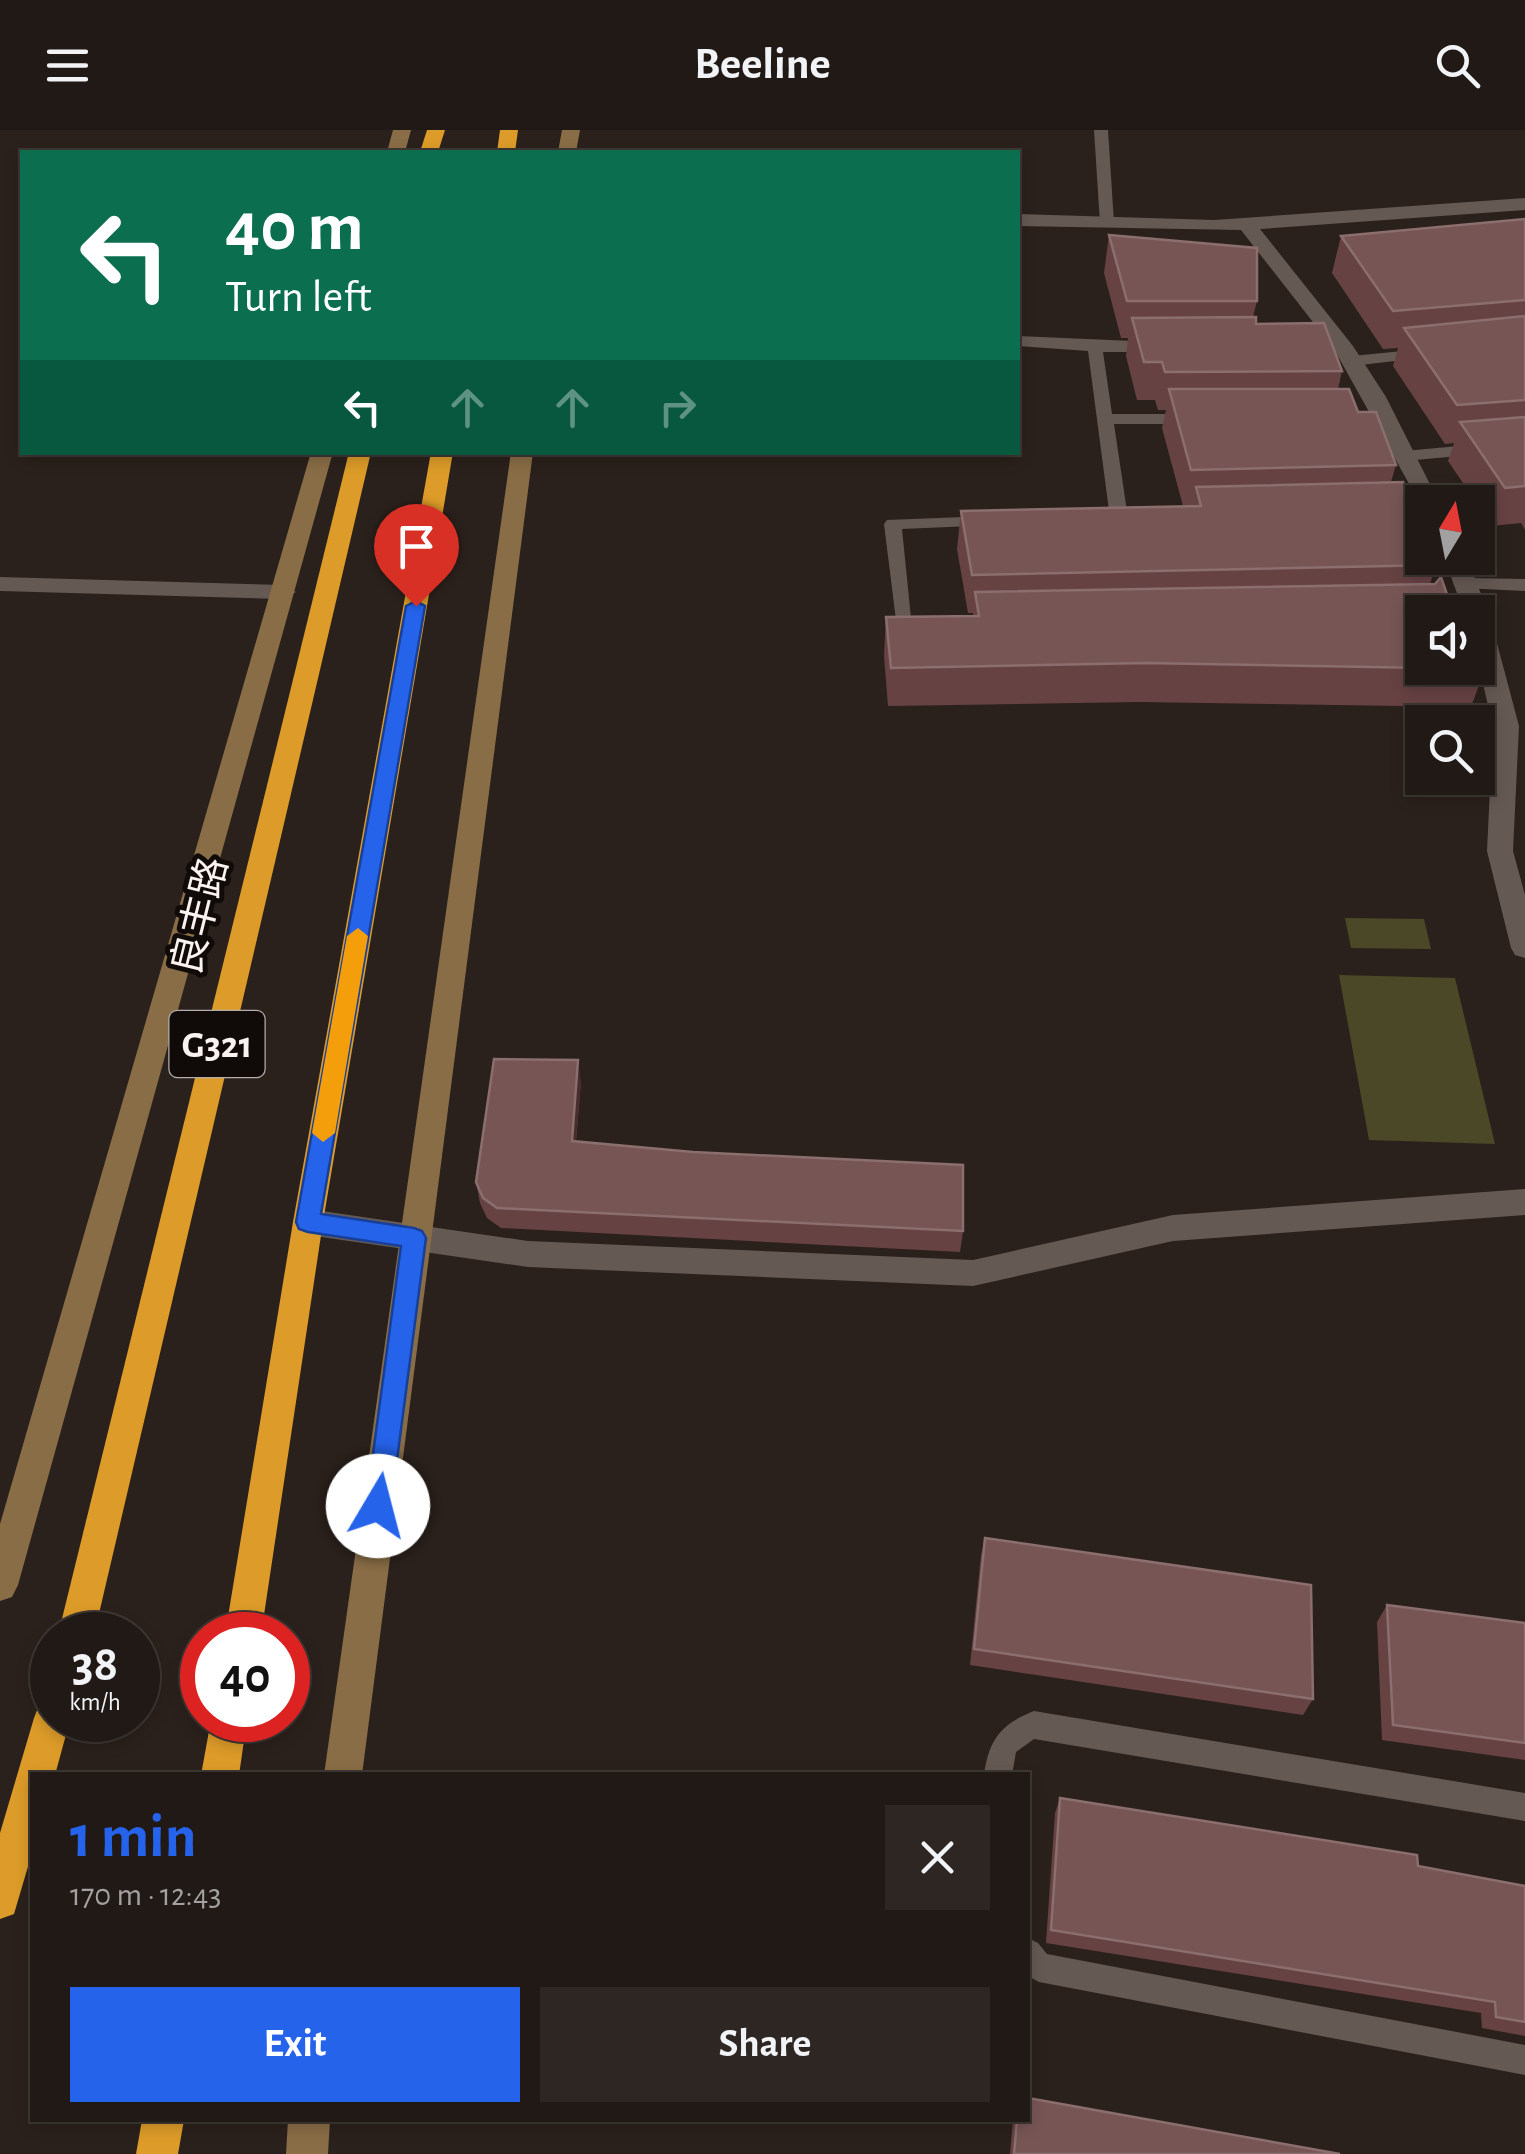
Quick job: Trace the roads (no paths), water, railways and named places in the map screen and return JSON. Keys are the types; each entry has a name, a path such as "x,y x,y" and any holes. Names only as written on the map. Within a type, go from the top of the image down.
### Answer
{"highway":[{"name":"良丰路","path":"82,1612 359,455"},
{"path":"247,1612 308,1222 441,455"},
{"path":"37,1772 45,1742"},
{"path":"220,1772 225,1742"},
{"path":"0,1900 30,1795"},
{"path":"157,2154 163,2122"}],"street":[{"path":"1020,220 1247,225 1525,204"},
{"path":"1247,225 1339,351 1419,485"},
{"path":"0,1586 321,455"},
{"path":"343,1772 522,455"},
{"path":"1464,575 1471,595"},
{"path":"0,584 284,592"},
{"path":"1495,684 1506,726 1500,851 1525,948"},
{"path":"308,1222 528,1254 973,1274 1173,1228 1525,1202"},
{"path":"307,2154 309,2122"}],"lane":[{"path":"1101,130 1107,222"},
{"path":"1020,341 1171,347"},
{"path":"1095,347 1120,518"},
{"path":"1339,351 1448,351"},
{"path":"1104,420 1216,419"},
{"path":"1404,456 1525,444"},
{"path":"1366,512 1405,511"},
{"path":"943,623 903,624 893,524 1006,521"},
{"path":"1468,584 1525,585"},
{"path":"999,1772 1005,1744 1012,1733 1034,1725 1525,1807"},
{"path":"1030,1955 1040,1967 1525,2060"}]}
